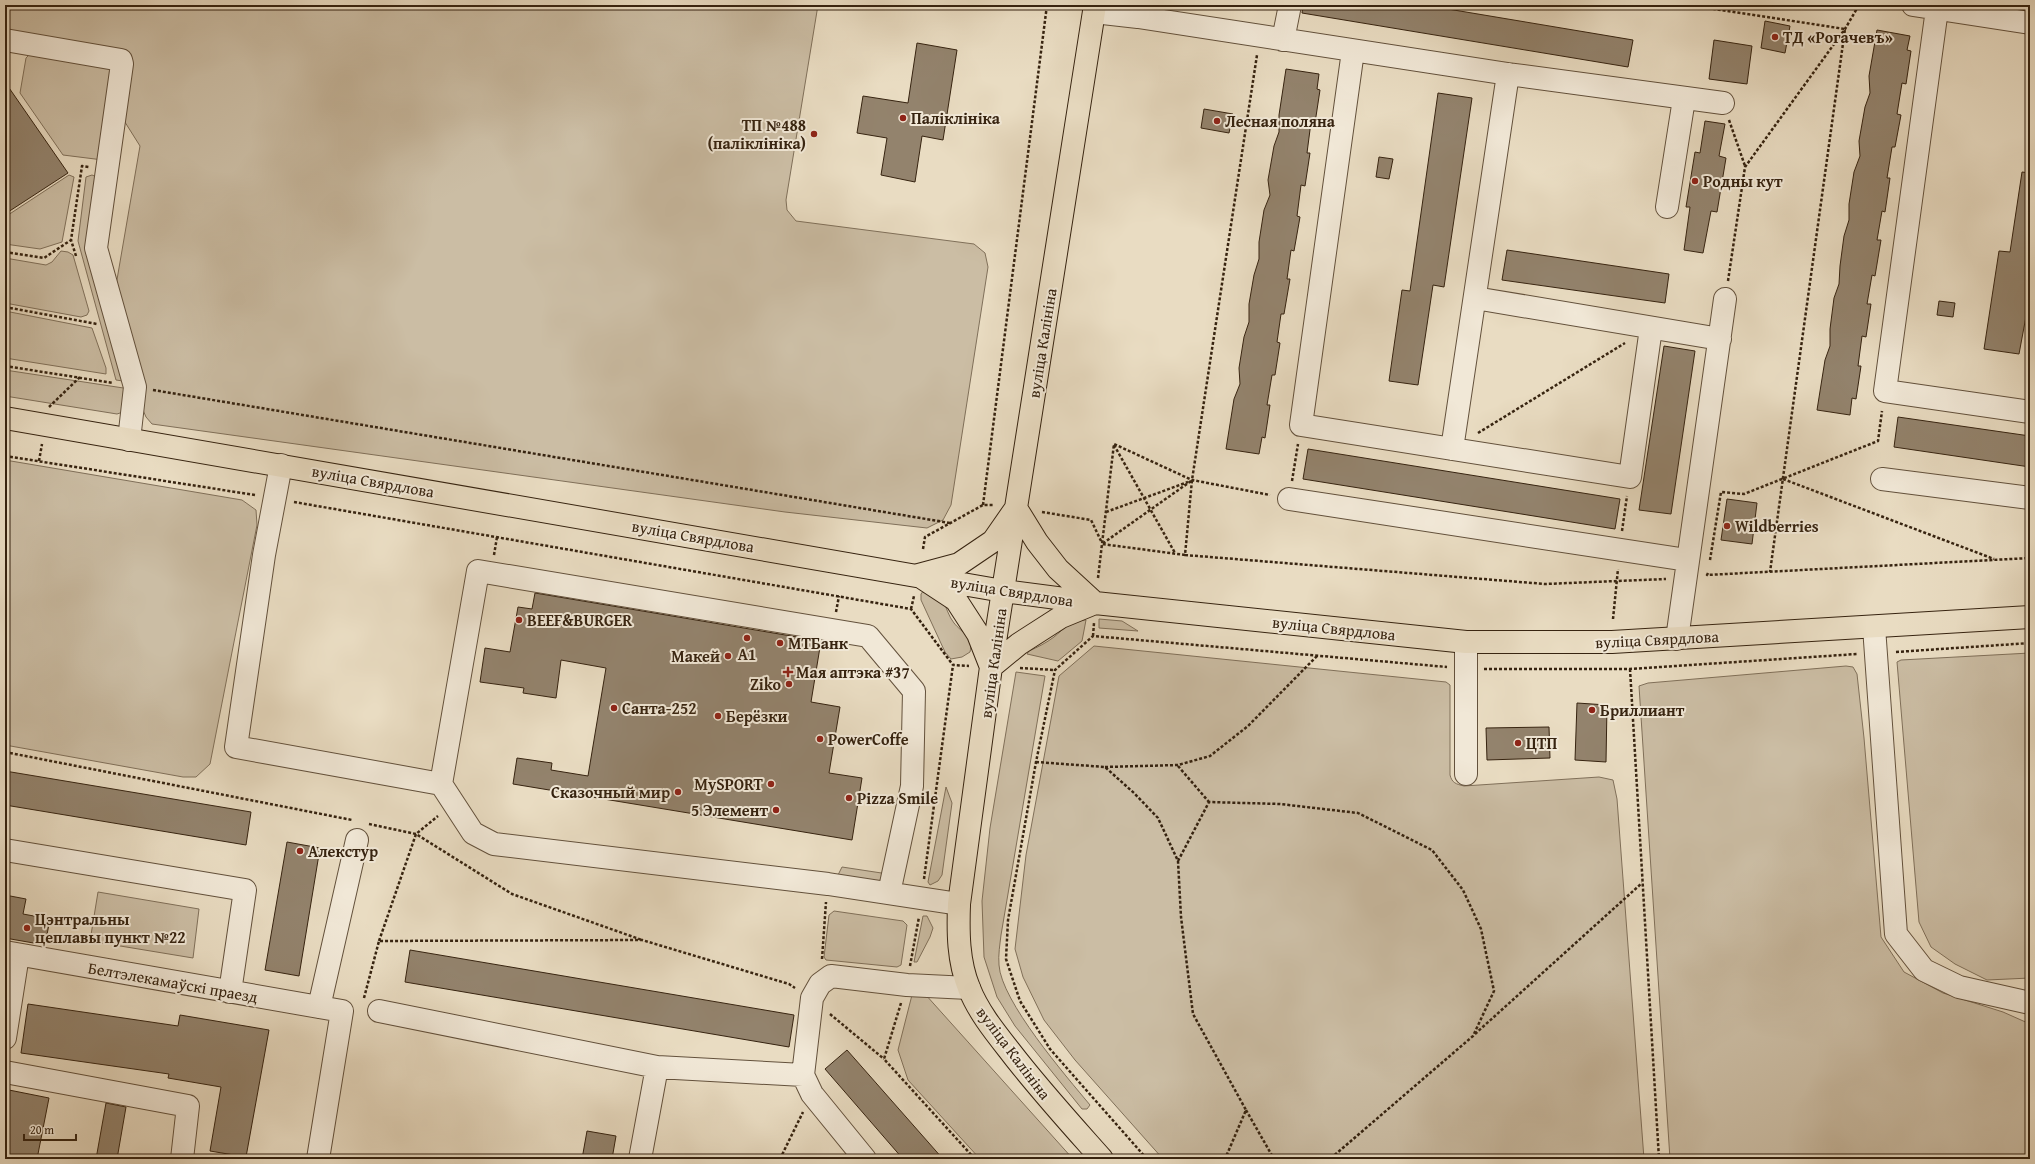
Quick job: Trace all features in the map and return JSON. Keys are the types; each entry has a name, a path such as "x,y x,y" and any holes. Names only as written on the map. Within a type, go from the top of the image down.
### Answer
{"main road":[{"name":"вуліца Калініна","path":"1094,9 1008,506 1003,591 984,666 959,904 958,939 961,960 969,988 988,1022 1031,1080 1102,1159"},
{"name":"вуліца Свярдлова","path":"5,418 918,575 1003,591 1095,603 1466,642 1612,642 2030,617"},
{"path":"1008,506 1058,569 1095,603 1061,617 984,666 978,634 956,600 918,575 959,564 992,541 1008,506"}],"street":[{"path":"1282,40 1290,5"},
{"path":"1913,5 2030,23"},
{"path":"1094,9 1138,11 1282,40 1508,74 1684,99 1723,103"},
{"path":"1937,9 1885,391 2030,412"},
{"path":"5,40 121,60 122,64 96,248 135,387 129,440"},
{"path":"1353,51 1301,425 1630,477 1651,328"},
{"path":"1452,449 1508,74"},
{"path":"1666,207 1684,99"},
{"path":"1475,298 1720,340"},
{"path":"1677,639 1725,299"},
{"path":"280,465 264,555 236,747 441,784"},
{"path":"1882,479 2030,498"},
{"path":"1289,499 1687,560"},
{"path":"889,893 912,786 914,691 868,636 478,571 441,784 473,833 494,844 828,884 959,904"},
{"path":"1874,627 1896,934 1924,970 1959,987 2030,1002"},
{"path":"1466,642 1466,774"},
{"path":"320,1007 361,828"},
{"path":"5,850 245,890 230,992"},
{"path":"5,1038 12,954"},
{"name":"Белтэлекамаўскі праезд","path":"12,954 342,1011 318,1159"},
{"path":"865,1159 807,1085 816,991 831,976 907,985 969,988"},
{"path":"378,1011 657,1066 807,1085"},
{"path":"640,1159 657,1066"},
{"path":"5,1072 188,1106 182,1159"}],"path":[{"path":"982,505 1047,5"},
{"path":"1688,5 1845,29"},
{"path":"1725,299 1745,167 1845,29 1859,5"},
{"path":"1770,572 1845,29"},
{"path":"1185,555 1192,480 1260,36"},
{"path":"1723,103 1745,167"},
{"path":"5,252 44,258 71,240"},
{"path":"5,307 97,324"},
{"path":"1452,449 1651,328"},
{"path":"5,366 950,523"},
{"path":"1885,391 1878,441 1744,494 1720,492 1707,575 2030,558"},
{"path":"1114,444 1192,480 1289,499 1301,425"},
{"path":"1114,444 1175,553"},
{"path":"1098,580 1114,444"},
{"path":"5,456 275,498 911,609 952,665 922,898 907,985 884,1059"},
{"path":"1783,479 1996,560"},
{"path":"1106,512 1192,480"},
{"path":"1102,544 1192,480"},
{"path":"923,549 925,537 982,505 1008,506"},
{"path":"1042,512 1091,520 1102,544"},
{"path":"1102,544 1185,555 1545,584 1669,579"},
{"path":"1613,619 1616,582"},
{"path":"1147,1159 1050,1049 1020,1001 1006,959 1008,920 1036,762 1055,670 1093,636 1466,669 1630,669 2030,643"},
{"path":"1036,762 1105,767 1178,765 1210,756 1248,726 1317,655"},
{"path":"1610,664 1610,669"},
{"path":"952,665 984,666"},
{"path":"1016,668 1055,670"},
{"path":"1630,669 1659,1159"},
{"path":"5,752 361,828 416,834 512,894 642,940 816,991 884,1059 975,1159"},
{"path":"1178,765 1209,802 1280,804 1358,812 1432,850 1463,890 1481,929 1494,991 1473,1036"},
{"path":"1105,767 1134,793 1158,818 1178,861 1181,917 1193,1014 1274,1159"},
{"path":"1178,861 1209,802"},
{"path":"378,1011 361,1010 379,941 416,834 453,804"},
{"path":"1330,1159 1473,1036 1642,883"},
{"path":"816,991 828,884"},
{"path":"379,941 642,940"},
{"path":"780,1159 807,1085"},
{"path":"1225,1159 1246,1110"}],"shaded area":[{"path":"5,5 818,5 786,200 787,210 796,221 974,244 985,253 988,267 951,505 943,520 927,528 785,512 152,424 146,417 143,410 114,297 140,146 123,119 131,55 5,33"},
{"path":"33,51 112,65 103,160 63,155 20,93 26,58"},
{"path":"69,175 74,177 62,242 40,249 5,244 5,217"},
{"path":"92,175 97,177 91,243 130,382 116,380 78,241 86,177"},
{"path":"61,251 68,252 73,255 89,311 87,315 81,317 5,303 5,258 46,265 52,262"},
{"path":"5,311 92,328 106,368 106,374 5,358"},
{"path":"5,370 130,389 123,412 117,414 5,396"},
{"path":"5,460 242,500 256,510 257,525 210,764 196,777 183,777 5,745"},
{"path":"924,590 943,600 952,621 969,639 971,647 970,652 962,657 951,659 945,652 921,600 921,594"},
{"path":"1099,619 1122,621 1138,631 1099,628"},
{"path":"1086,620 1082,641 1058,661 1027,654 1029,651 1042,645 1072,623"},
{"path":"1094,646 1446,682 1450,685 1450,775 1455,783 1464,786 1599,777 1613,780 1617,799 1644,1159 1163,1159 1075,1060 1044,1020 1023,977 1015,949 1026,855 1059,676"},
{"path":"2030,653 2030,978 1987,980 1955,964 1931,947 1919,922 1897,662 1901,660"},
{"path":"1846,666 1853,667 1857,674 1881,937 1904,972 1943,993 2003,1012 2030,1024 2030,1159 1670,1159 1639,686 1648,683"},
{"path":"1016,672 1045,676 1001,935 999,965 1002,980 1022,1017 1036,1038 1090,1105 1087,1109 1082,1109 1015,1026 997,997 984,957 982,901 990,828"},
{"path":"946,787 952,803 942,875 938,881 930,885 928,882"},
{"path":"842,867 888,874 882,882 838,875"},
{"path":"98,892 199,909 193,958 90,941"},
{"path":"834,911 903,921 907,925 901,965 897,967 826,960 824,957 829,915"},
{"path":"923,916 927,916 933,928 917,962 914,962"},
{"path":"913,991 925,994 1073,1159 980,1159 908,1080 898,1050"}],"building":[{"path":"1303,5 1424,5 1633,40 1628,67 1302,13"},
{"name":"ТД «Рогачевъ»","path":"1765,21 1790,26 1785,53 1761,48"},
{"path":"1877,30 1910,36 1907,50 1911,51 1906,84 1902,83 1897,114 1901,115 1895,147 1892,147 1887,178 1890,178 1885,212 1882,211 1877,240 1881,240 1875,276 1872,275 1867,304 1871,304 1866,337 1862,336 1858,366 1861,366 1856,399 1852,398 1850,415 1817,410 1825,360 1830,346 1830,329 1834,298 1839,284 1844,236 1849,220 1849,204 1854,172 1860,156 1859,141 1865,107 1870,93 1869,76"},
{"path":"1714,40 1752,46 1747,84 1709,79"},
{"name":"Паліклініка","path":"917,43 957,50 943,140 922,136 915,182 881,175 887,138 857,133 863,96 908,103"},
{"path":"1286,69 1319,74 1317,89 1320,90 1315,123 1311,122 1307,153 1310,153 1305,186 1301,185 1297,216 1300,217 1294,251 1291,250 1287,279 1290,279 1284,314 1281,314 1277,342 1280,343 1275,375 1272,375 1267,405 1270,405 1265,438 1262,437 1259,454 1226,449 1234,399 1240,384 1239,368 1244,337 1249,322 1249,304 1254,275 1259,259 1259,242 1264,210 1270,195 1268,180 1274,146 1279,132 1279,115"},
{"path":"5,82 68,173 5,214"},
{"path":"1438,93 1472,98 1444,287 1433,285 1418,385 1389,381 1402,290 1410,291"},
{"name":"Лесная поляна","path":"1204,109 1233,114 1229,133 1201,128"},
{"path":"1705,121 1725,124 1719,156 1726,158 1717,212 1711,211 1703,253 1684,250 1690,207 1686,207 1695,152 1700,153"},
{"path":"1379,157 1393,159 1389,179 1376,177"},
{"path":"2022,172 2030,173 2030,295 2019,354 1984,349 1999,251 2010,252"},
{"path":"1507,250 1669,274 1665,303 1502,280"},
{"path":"1939,301 1955,303 1953,317 1937,315"},
{"path":"1664,346 1695,351 1671,514 1639,510"},
{"path":"1898,417 2030,436 2030,467 1894,447"},
{"path":"1308,449 1620,499 1615,529 1303,479"},
{"path":"1727,499 1757,503 1752,544 1721,540"},
{"name":"Берёзки","path":"535,593 821,641 811,702 840,707 829,773 862,778 852,840 513,784 517,758 552,763 551,770 588,776 606,668 561,660 556,698 523,693 524,688 480,682 485,648 510,652 518,607 532,609"},
{"path":"1577,703 1607,705 1606,762 1575,760"},
{"name":"ЦТП","path":"1549,727 1550,758 1487,760 1486,728"},
{"path":"5,771 251,812 246,845 5,805"},
{"path":"287,842 320,848 299,976 265,970"},
{"name":"Цэнтральны цеплавы пункт №22","path":"5,895 26,899 23,914 50,919 45,945 5,938"},
{"path":"410,950 794,1015 789,1047 405,982"},
{"path":"28,1004 178,1026 180,1015 269,1030 246,1157 210,1151 221,1087 168,1078 169,1074 21,1053"},
{"path":"847,1050 943,1159 903,1159 825,1069"},
{"path":"9,1090 49,1098 37,1159 5,1159 5,1112"},
{"path":"106,1103 126,1107 117,1159 96,1159"},
{"path":"587,1131 616,1136 612,1159 582,1159"}],"place":[{"name":"ТД «Рогачевъ»","path":"1775,37"},
{"name":"Паліклініка","path":"903,118"},
{"name":"Лесная поляна","path":"1217,121"},
{"name":"ТП №488 (паліклініка)","path":"814,134"},
{"name":"Родны кут","path":"1695,181"},
{"name":"Wildberries","path":"1727,526"},
{"name":"BEEF&BURGER","path":"519,620"},
{"name":"A1","path":"747,638"},
{"name":"МТБанк","path":"780,643"},
{"name":"Макей","path":"728,656"},
{"name":"Мая аптэка #37","path":"788,672"},
{"name":"Ziko","path":"789,684"},
{"name":"Санта-252","path":"614,708"},
{"name":"Бриллиант","path":"1592,710"},
{"name":"Берёзки","path":"718,716"},
{"name":"PowerCoffe","path":"820,739"},
{"name":"ЦТП","path":"1518,743"},
{"name":"MySPORT","path":"771,784"},
{"name":"Сказочный мир","path":"678,792"},
{"name":"Pizza Smile","path":"849,798"},
{"name":"5 Элемент","path":"776,810"},
{"name":"Алекстур","path":"300,851"},
{"name":"Цэнтральны цеплавы пункт №22","path":"27,928"}]}
